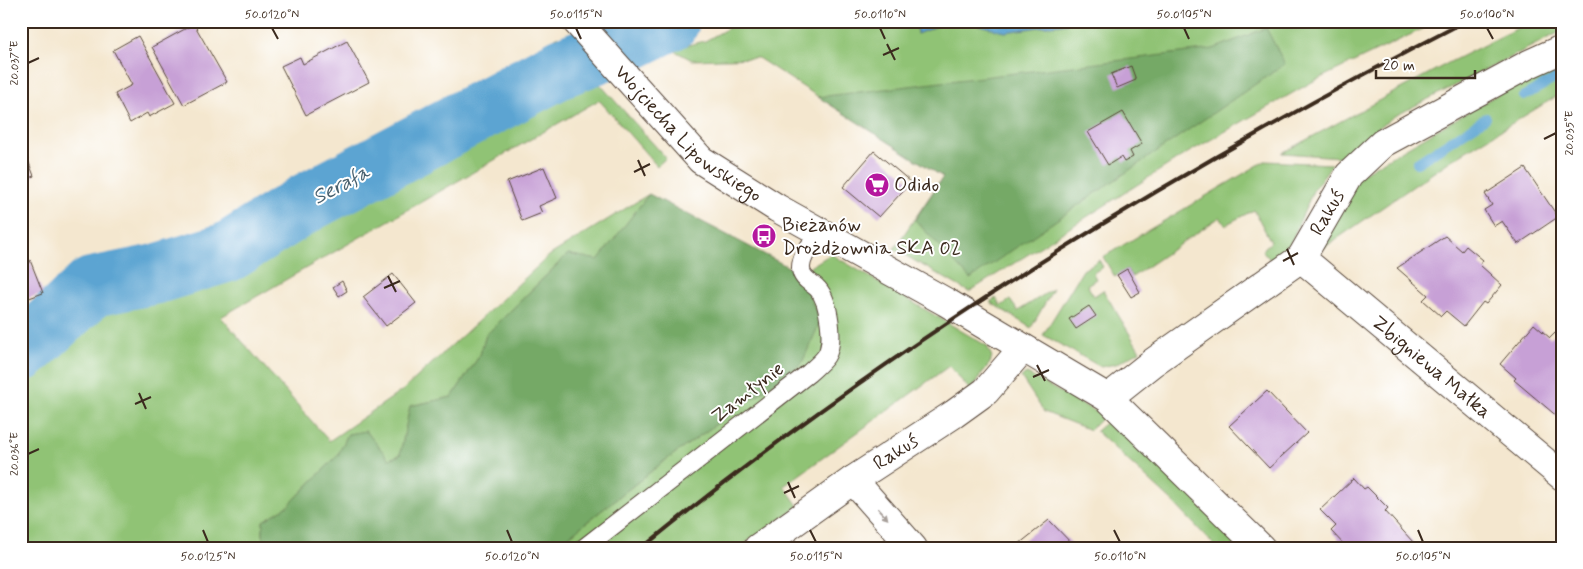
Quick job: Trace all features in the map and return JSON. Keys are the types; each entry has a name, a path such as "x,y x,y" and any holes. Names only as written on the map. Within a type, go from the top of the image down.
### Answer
{"street":[{"name":"Wojciecha Lipowskiego","path":"576,21 701,160 777,208 1108,398 1261,548"},
{"name":"Rakuś","path":"1108,398 1152,363 1301,258 1349,175 1383,143 1528,64 1562,49"},
{"name":"Zbigniewa Małka","path":"1301,258 1562,476"},
{"name":"Rakuś","path":"758,548 853,480 986,391 1023,348"},
{"path":"853,480 913,548"}],"lane":[{"name":"Zamłynie","path":"584,548 809,372 826,356 830,337 828,316 819,290 806,281 801,269 806,252 820,232"}],"green space":[{"path":"741,21 917,21 917,34 949,21 964,21 1005,31 1082,21 1439,21 1312,82 1184,155 969,292 894,249 943,177 758,58 692,60 671,49 705,41"},
{"path":"1532,21 1562,21 1562,31 1393,117 1340,157 1282,153 1450,62"},
{"path":"1266,28 1285,64 970,279 915,220 943,177 818,97 1213,49"},
{"path":"557,36 666,158 657,166 599,100 221,317 329,441 403,390 550,255 649,194 598,261 568,254 486,335 480,355 452,397 410,406 400,455 389,460 366,431 348,434 338,455 288,506 263,521 263,541 267,548 21,548 21,324 76,275 117,255 173,250 220,234 310,177 538,55"},
{"path":"1558,59 1562,66 1562,93 1450,161 1322,249 1355,178"},
{"path":"1265,161 1332,164 1313,191 1290,244 1273,263 1262,250 1271,242 1254,210 1225,225 1220,217 1132,277 1127,269 1115,277 1103,257"},
{"path":"649,194 800,273 820,322 802,363 663,462 554,548 267,548 263,541 263,521 288,506 338,455 348,434 366,431 389,459 400,455 410,406 452,397 480,355 486,335 568,254 598,260"},
{"path":"831,254 987,346 992,357 990,363 970,390 949,366 784,486 799,507 738,548 554,548 663,462 802,363 800,273"},
{"path":"1099,260 1103,267 1093,273 1096,279 1087,285 1094,296 1103,290 1140,351 1116,364 1101,367 1043,335 1083,270"},
{"path":"1053,289 1031,328 990,302 996,298 1001,306 1010,300 1018,311"},
{"path":"1027,374 1104,416 1090,430 1044,412 1021,377"},
{"path":"1109,420 1187,491 1243,548 1217,548 1173,502 1096,431"}],"water":[{"path":"917,21 949,21 917,34"},
{"path":"964,21 1082,21 1005,32"}],"building":[{"path":"194,24 227,82 184,105 152,47"},
{"path":"138,36 175,103 149,117 147,113 130,123 115,94 132,85 113,50"},
{"path":"347,41 369,82 306,115 281,66 300,57 303,64"},
{"path":"1131,66 1136,80 1117,88 1111,74"},
{"path":"1123,112 1142,144 1130,151 1133,157 1124,162 1121,157 1108,165 1088,132"},
{"path":"21,142 34,176 21,181"},
{"name":"Odido","path":"874,151 911,182 879,217 843,187"},
{"path":"544,167 557,198 539,206 542,213 522,221 507,182"},
{"path":"1525,168 1558,217 1518,244 1502,221 1494,226 1484,210 1492,205 1485,194"},
{"path":"1445,236 1462,251 1466,246 1483,260 1480,265 1502,285 1486,304 1483,302 1464,326 1446,311 1441,316 1423,300 1428,295 1397,268"},
{"path":"30,260 43,293 21,301 21,264"},
{"path":"1127,269 1140,292 1131,297 1117,275"},
{"path":"393,274 416,303 386,326 363,297"},
{"path":"342,281 347,291 339,296 333,287"},
{"path":"1089,306 1096,316 1076,329 1069,319"},
{"path":"1534,324 1550,338 1555,333 1562,339 1562,415 1559,418 1514,380 1516,378 1500,364"},
{"path":"1267,391 1307,433 1269,468 1229,426"},
{"path":"1354,478 1364,489 1367,487 1388,508 1385,511 1413,542 1407,548 1347,548 1331,531 1336,526 1320,510"},
{"path":"1049,520 1076,548 1014,548"}],"waterway":[{"name":"Serafa","path":"21,352 92,287 156,274 228,252 308,202 563,67 632,40 670,21"},
{"path":"1524,96 1560,76"},
{"path":"1417,163 1486,118"}],"railway":[{"path":"642,548 738,472 837,399 937,330 1040,263 1250,137 1466,21"}],"place":[{"name":"Odido","path":"877,185"},
{"name":"Bieżanów Drożdżownia SKA 02","path":"764,236"}]}
